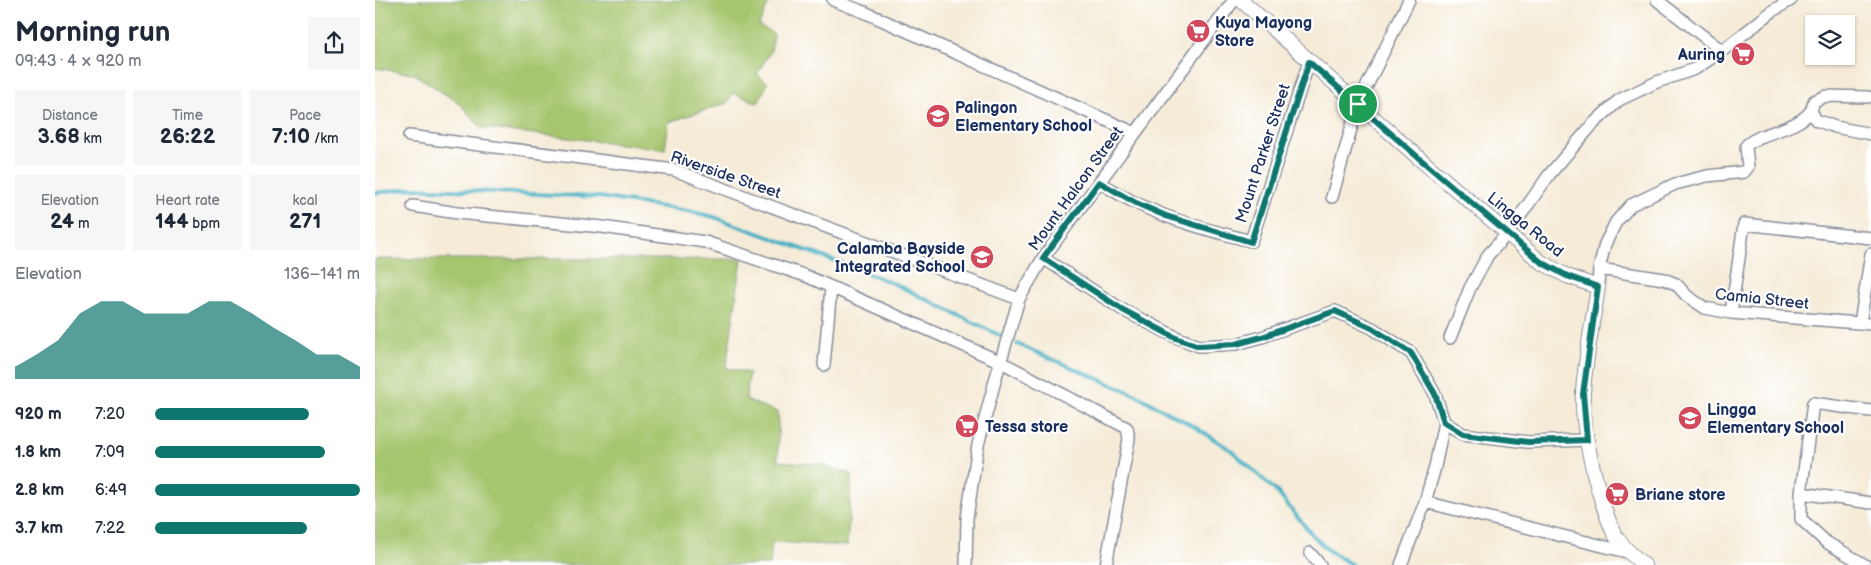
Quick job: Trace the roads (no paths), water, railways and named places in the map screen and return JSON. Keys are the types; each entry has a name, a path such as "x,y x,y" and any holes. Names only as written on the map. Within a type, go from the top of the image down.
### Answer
{"street":[{"path":"833,0 864,12 1135,133"},
{"name":"Mount Halcon Street","path":"966,565 967,518 978,445 1019,299 1043,258 1234,0"},
{"name":"Lingga Road","path":"1241,0 1420,159 1541,262 1567,276 1598,287"},
{"path":"1332,197 1358,104 1409,0"},
{"path":"1657,0 1722,51"},
{"path":"1451,338 1475,279 1488,255 1508,233 1549,175 1592,125 1619,100 1657,82 1695,68 1722,51 1791,0"},
{"name":"Mount Parker Street","path":"1099,182 1136,203 1166,216 1251,242 1309,62"},
{"path":"1644,565 1627,552 1614,532 1600,492 1587,440 1583,394 1599,269 1605,244 1616,222 1631,205 1675,184 1707,176 1744,172 1748,167 1746,146 1751,141 1785,129 1807,116 1811,111 1814,100 1826,96 1868,97"},
{"path":"1811,111 1815,120 1835,128 1871,134"},
{"name":"Riverside Street","path":"409,136 675,170 1019,299"},
{"path":"413,206 457,213 602,227 705,242 806,276 1001,362 1127,428 1129,439 1106,565"},
{"path":"1731,313 1743,224 1871,238"},
{"path":"1866,324 1871,254"},
{"path":"1043,258 1123,310 1176,338 1199,346 1245,342 1335,311 1372,328 1411,353 1435,394 1444,422 1435,467 1425,502 1401,565"},
{"name":"Camia Street","path":"1599,269 1664,279 1676,284 1687,296 1705,308 1731,313 1866,324"},
{"path":"824,365 831,287"},
{"path":"1865,565 1825,542 1801,519 1801,492 1813,403 1871,411"},
{"path":"1444,422 1463,434 1528,442 1587,440"},
{"path":"1801,492 1871,503"},
{"path":"1425,502 1627,552"},
{"path":"1310,554 1319,565"}],"waterway":[{"path":"375,193 412,188 599,197 688,211 714,217 895,284 1001,336"},
{"path":"1017,344 1134,394 1195,427 1231,450 1278,493 1313,536 1328,550 1352,565"}],"place":[{"name":"Kuya Mayong Store","path":"1198,31"},
{"name":"Auring","path":"1743,54"},
{"name":"Palingon Elementary School","path":"938,116"},
{"name":"Calamba Bayside Integrated School","path":"982,257"},
{"name":"Lingga Elementary School","path":"1690,418"},
{"name":"Tessa store","path":"967,426"},
{"name":"Briane store","path":"1617,494"}]}
